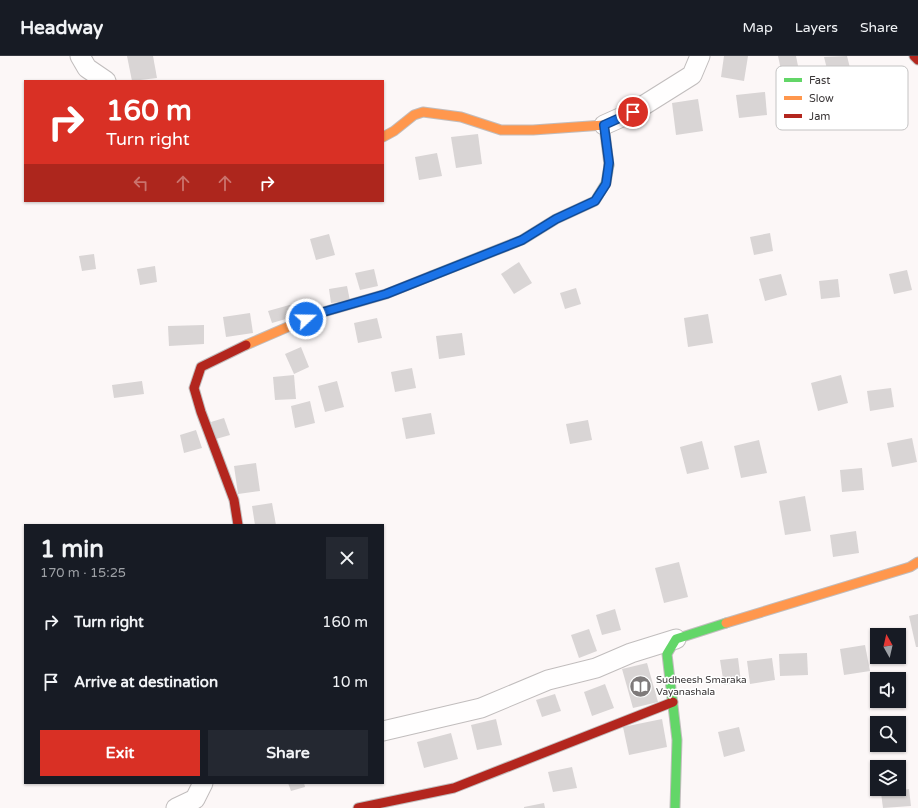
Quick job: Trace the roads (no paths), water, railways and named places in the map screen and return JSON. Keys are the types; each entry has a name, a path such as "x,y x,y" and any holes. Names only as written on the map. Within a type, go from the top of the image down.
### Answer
{"street":[{"path":"80,56 87,68 105,80"},
{"path":"384,136 394,131 414,115 423,112 461,117 501,130 533,130 604,125 633,112 692,75 700,56"},
{"path":"914,56 918,60"},
{"path":"238,524 234,500 200,412 194,388 201,367 247,344 320,313 386,294 522,240 556,219 595,201 606,184 609,163 604,125"},
{"path":"384,730 481,708 548,680 596,668 632,652 910,567 918,562"},
{"path":"675,808 677,740 667,654 676,639"},
{"path":"358,808 454,788 673,702"},
{"path":"176,808 195,799 202,784"}],"place":[{"name":"Sudheesh Smaraka Vayanashala","path":"640,686"}]}
